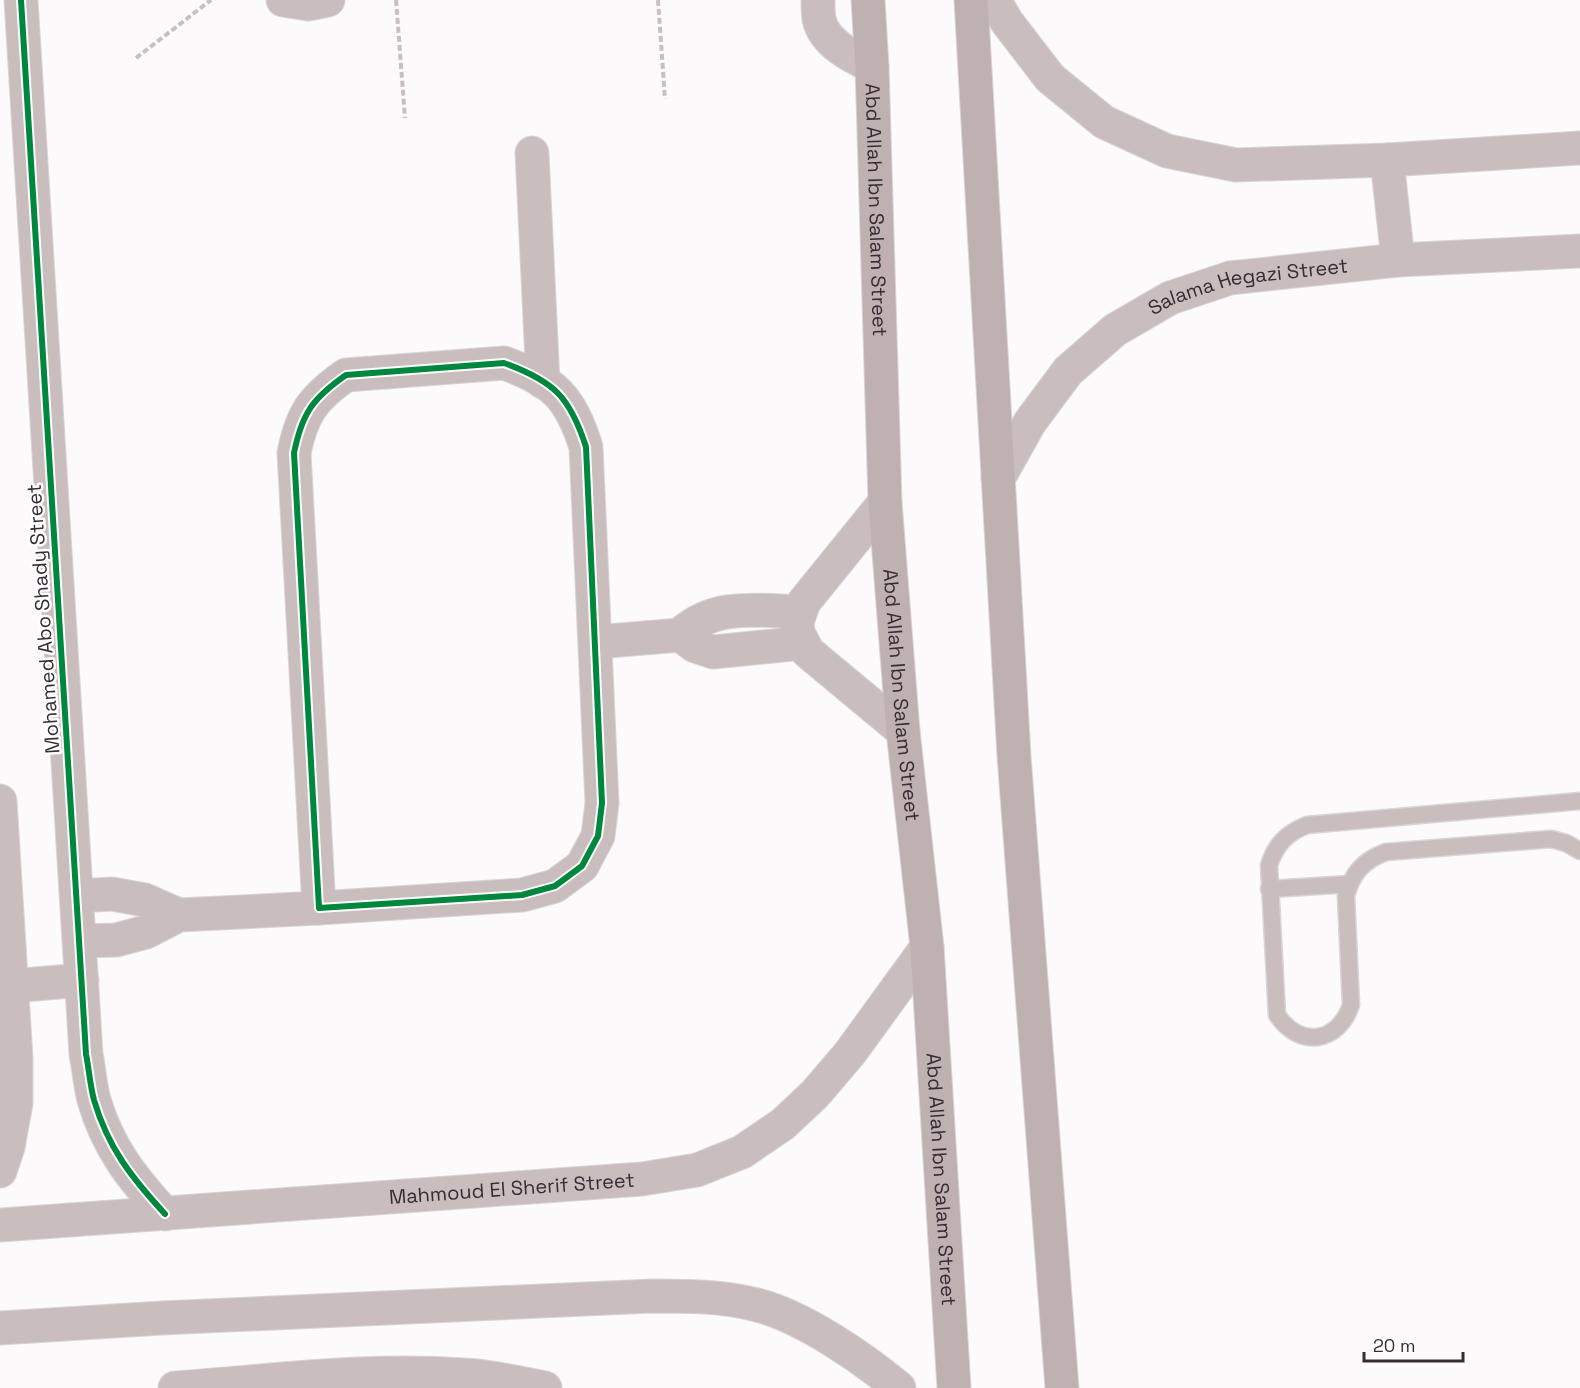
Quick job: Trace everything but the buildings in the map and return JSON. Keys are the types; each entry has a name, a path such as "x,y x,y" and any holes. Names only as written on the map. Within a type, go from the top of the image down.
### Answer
{"main road":[{"name":"Abd Allah Ibn Salam Street","path":"868,0 885,502 903,731 927,947 954,1388"},
{"path":"971,0 1014,756 1062,1388"}],"street":[{"name":"Mohamed Abo Shady Street","path":"21,0 86,1054 94,1099 110,1142 134,1180 165,1214"},
{"path":"283,0 308,4 328,0"},
{"path":"818,0 819,21 832,41 850,56 872,66"},
{"path":"994,0 1007,22 1050,78 1104,122 1167,151 1236,165 1387,160 1580,148"},
{"path":"532,153 543,382"},
{"path":"1387,160 1398,260"},
{"name":"Salama Hegazi Street","path":"998,479 1030,422 1068,371 1115,330 1170,298 1230,278 1398,260 1580,251"},
{"path":"80,941 116,940 146,932 179,915 319,908 522,895 555,886 582,866 598,836 602,802 586,447 576,417 558,393 533,374 504,363 346,375 325,390 309,408 298,429 294,453 319,908"},
{"path":"885,502 804,602 801,627 815,659 903,731"},
{"path":"596,642 680,635 695,646 713,652 801,627"},
{"path":"0,801 16,1058 16,1103 8,1147 0,1171"},
{"path":"77,896 112,894 145,900 179,915"},
{"name":"Mahmoud El Sherif Street","path":"0,1225 642,1179 697,1170 742,1152 783,1124 815,1094 850,1053 927,947"},
{"path":"12,986 82,980"},
{"path":"0,1328 640,1296 700,1296 757,1305 802,1321 898,1388"},
{"path":"175,1388 376,1374 428,1373 466,1375 545,1388"}],"lane":[{"path":"1580,801 1307,825 1282,839 1269,865 1277,1015 1283,1025 1292,1032 1313,1037 1326,1035 1338,1028 1347,1018 1351,1005 1346,896 1350,884 1364,863 1386,852 1551,839 1566,843 1580,851"},
{"path":"1269,889 1350,884"}],"path":[{"path":"136,58 212,0"},
{"path":"396,0 405,118"},
{"path":"658,0 665,99"}],"cycle path":[{"path":"21,0 86,1054 91,1089 106,1133 122,1162 165,1214"},
{"path":"504,363 536,377 558,393 573,415 586,447 602,803 598,836 582,866 555,886 522,895 319,908 294,453 301,427 317,399 346,375 504,363"}]}
